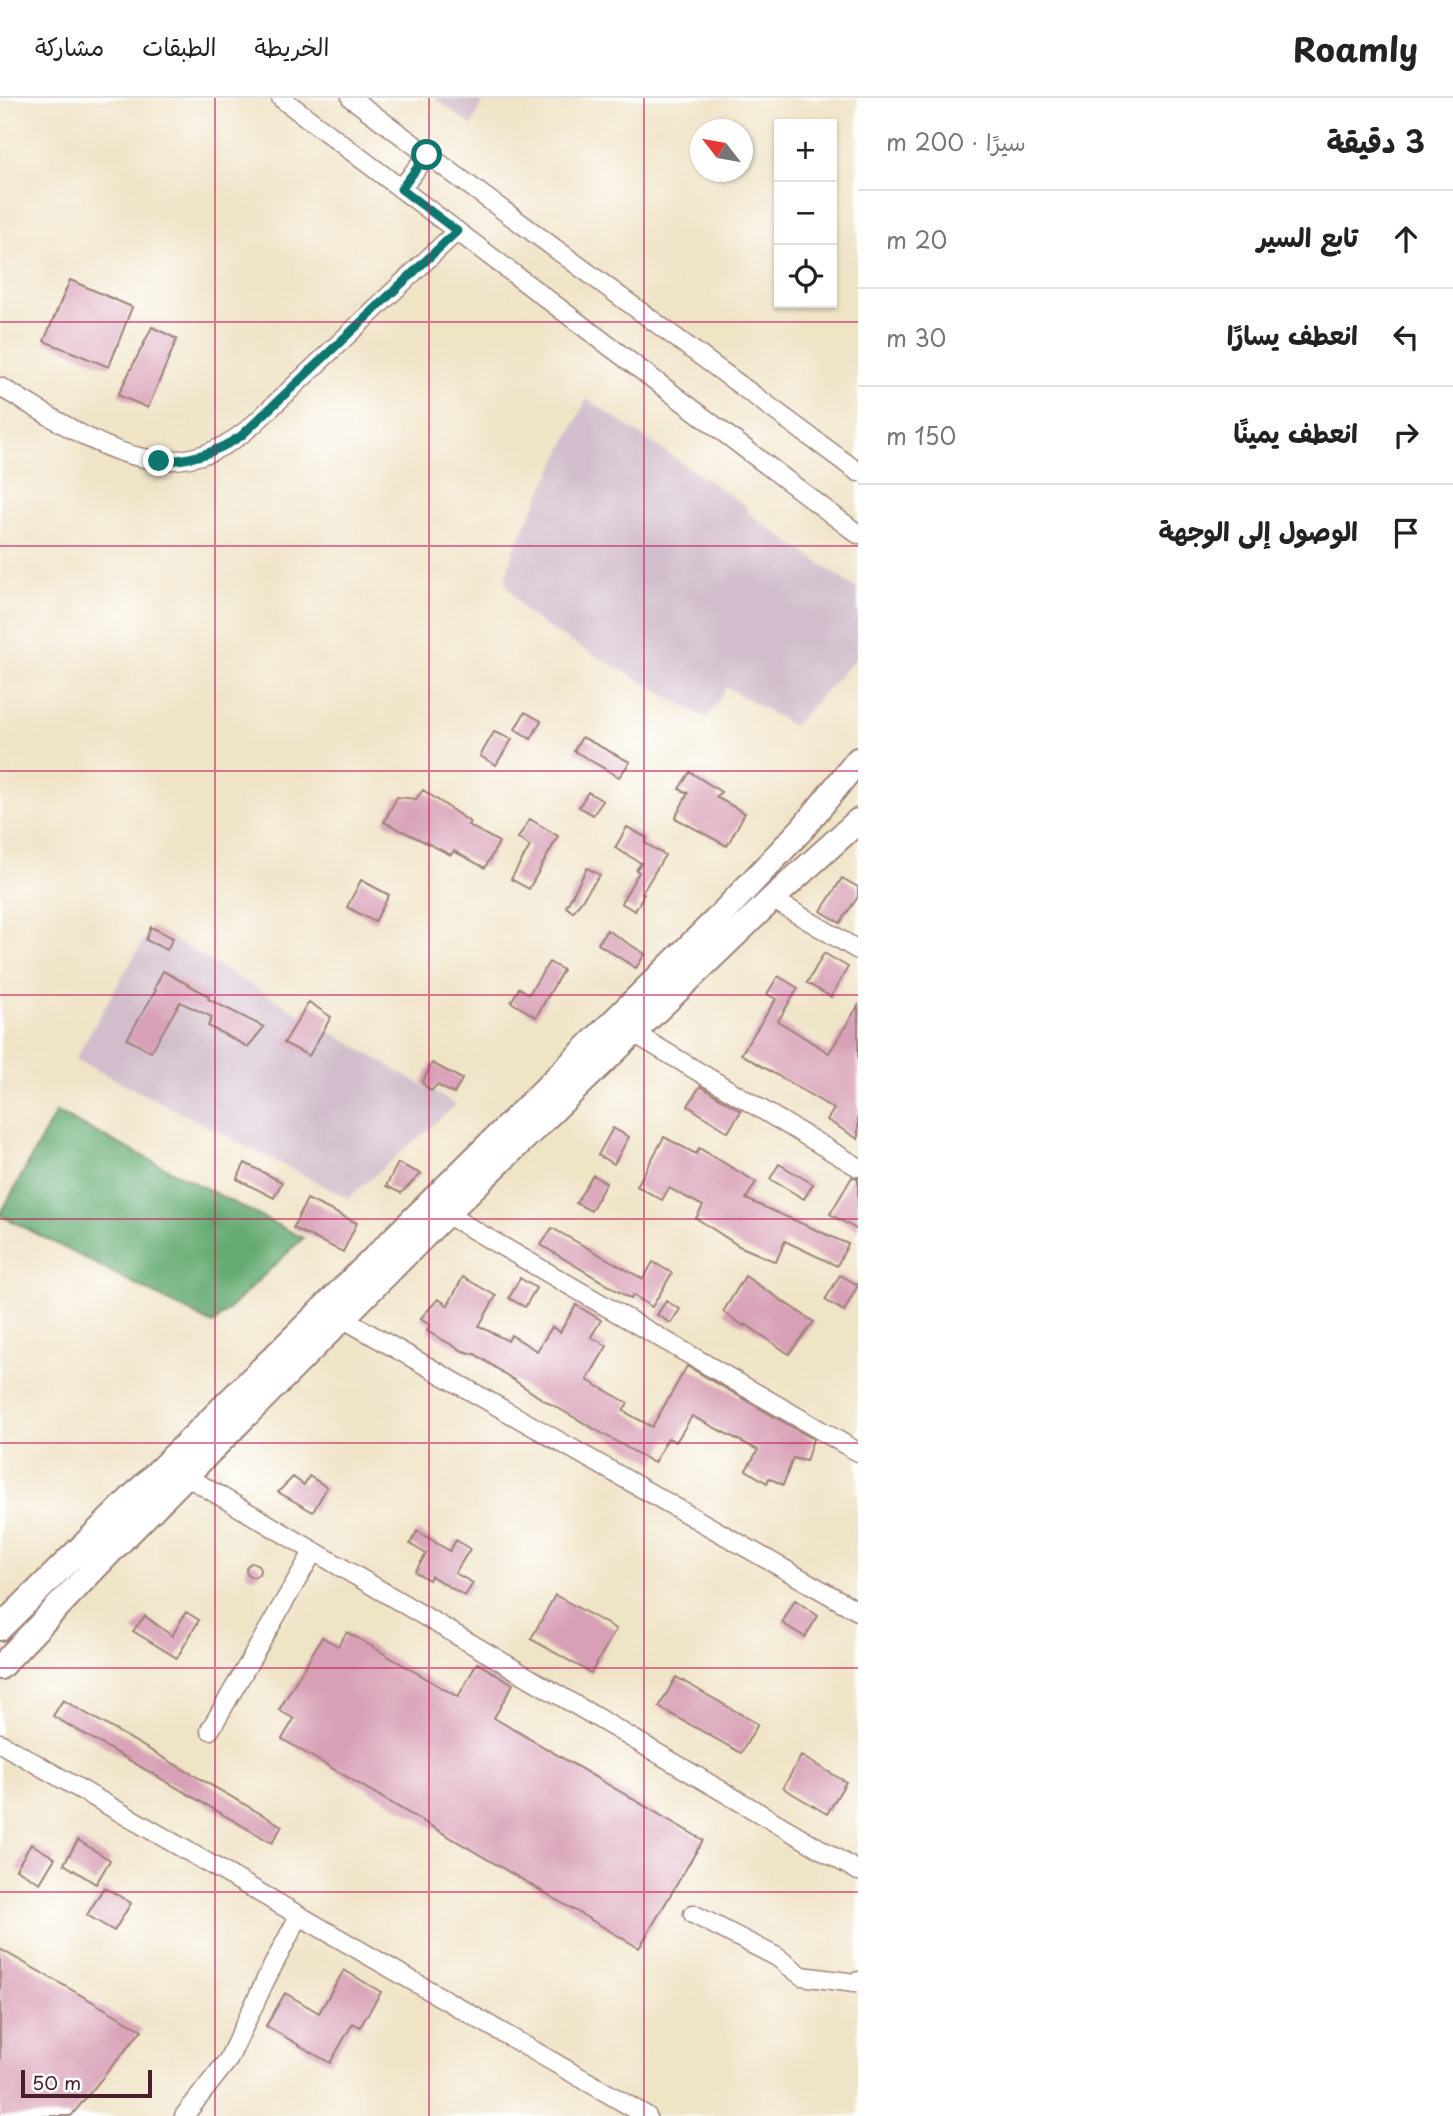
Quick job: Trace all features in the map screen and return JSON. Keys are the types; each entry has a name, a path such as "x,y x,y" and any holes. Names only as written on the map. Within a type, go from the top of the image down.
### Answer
{"highway":[{"path":"0,1628 715,921 803,828 858,760"},
{"path":"0,1667 446,1214 632,1032 858,821"}],"street":[{"path":"281,98 858,534"},
{"path":"351,98 858,472"},
{"path":"401,189 427,155"},
{"path":"0,387 125,454 142,459 176,461 210,453 233,441 254,424 457,231"},
{"path":"772,899 858,950"},
{"path":"632,1032 858,1167"},
{"path":"446,1214 858,1452"},
{"path":"342,1318 858,1611"},
{"path":"186,1476 858,1871"},
{"path":"210,1730 313,1552"},
{"path":"0,1743 647,2116"},
{"path":"693,1914 777,1957 802,1976 855,1983 858,1981"},
{"path":"184,2116 228,2060 299,1916"}],"shaded area":[{"path":"435,98 484,98 472,126"},
{"path":"587,399 746,506 748,513 858,590 858,656 793,726 727,687 707,718 550,630 525,611 505,582 513,551"},
{"path":"151,927 456,1105 348,1198 75,1059"}],"green space":[{"path":"56,1112 303,1238 213,1324 0,1215"}],"building":[{"path":"70,280 132,307 109,367 44,341"},
{"path":"152,327 177,339 148,408 118,395"},
{"path":"525,712 541,721 531,739 515,729"},
{"path":"494,732 512,739 496,765 480,756"},
{"path":"582,737 630,762 619,777 574,751"},
{"path":"690,772 721,792 716,797 745,813 727,846 675,818 688,793 679,789"},
{"path":"423,790 470,822 468,825 499,842 485,868 454,851 451,855 384,822 397,797 416,799"},
{"path":"588,792 603,801 593,815 579,807"},
{"path":"530,819 558,836 529,889 511,879 530,846 518,838"},
{"path":"627,827 647,838 645,843 665,855 642,893 644,894 635,911 621,903 639,872 636,870 641,863 615,848"},
{"path":"587,868 600,875 573,912 566,907"},
{"path":"842,878 858,887 858,897 840,923 821,911"},
{"path":"361,880 389,895 375,922 347,907"},
{"path":"151,927 173,938 167,950 146,940"},
{"path":"607,930 645,954 636,968 598,944"},
{"path":"824,953 848,967 831,997 807,983"},
{"path":"549,962 563,970 536,1017 511,1002 519,988 529,994"},
{"path":"163,971 209,996 208,999 264,1027 248,1047 208,1026 212,1017 180,1002 151,1052 127,1039 156,990 154,989"},
{"path":"778,976 798,988 778,1021 829,1053 858,1006 858,1139 827,1120 834,1109 741,1054 776,999 767,994"},
{"path":"309,1002 331,1017 309,1056 284,1043"},
{"path":"432,1063 462,1079 454,1094 437,1085 431,1091 422,1083"},
{"path":"700,1086 741,1111 728,1132 688,1106"},
{"path":"613,1128 629,1137 614,1164 598,1155"},
{"path":"664,1137 696,1154 699,1148 756,1182 746,1199 848,1244 837,1266 785,1241 776,1262 739,1246 696,1218 703,1206 669,1188 662,1200 637,1186"},
{"path":"245,1163 282,1182 274,1198 237,1179"},
{"path":"398,1163 421,1174 401,1193 386,1186"},
{"path":"779,1164 813,1184 804,1199 770,1179"},
{"path":"593,1175 606,1183 591,1211 576,1203"},
{"path":"852,1177 858,1178 858,1230 830,1214"},
{"path":"307,1199 357,1223 343,1252 293,1228"},
{"path":"552,1228 643,1279 653,1262 672,1273 652,1307 633,1295 631,1299 541,1245"},
{"path":"840,1275 858,1285 844,1311 825,1300"},
{"path":"745,1276 814,1322 789,1354 723,1312"},
{"path":"463,1277 496,1296 479,1326 508,1341 511,1335 537,1351 552,1327 560,1332 576,1305 601,1320 591,1337 607,1346 587,1380 628,1403 623,1411 652,1427 687,1366 813,1439 806,1461 793,1458 783,1485 769,1478 767,1483 746,1470 758,1450 692,1416 676,1442 668,1438 654,1463 542,1399 475,1354 463,1351 427,1331 430,1325 420,1319 438,1299 448,1305"},
{"path":"520,1278 536,1288 525,1307 509,1298"},
{"path":"666,1301 680,1309 671,1323 657,1315"},
{"path":"309,1476 327,1487 313,1512 278,1492 293,1477 304,1485"},
{"path":"417,1531 450,1551 456,1540 470,1549 455,1573 473,1583 465,1596 431,1576 429,1580 415,1572 426,1554 410,1544"},
{"path":"250,1563 256,1563 260,1570 256,1577 250,1577 246,1573 246,1567"},
{"path":"555,1595 616,1629 591,1673 531,1639"},
{"path":"795,1600 818,1616 805,1637 782,1623"},
{"path":"186,1612 199,1620 177,1658 133,1631 145,1616 172,1636"},
{"path":"347,1632 458,1697 477,1663 513,1684 494,1718 703,1840 639,1948 282,1739 294,1719 279,1710 322,1637 338,1646"},
{"path":"676,1677 758,1724 741,1753 659,1707"},
{"path":"63,1700 282,1826 272,1843 53,1716"},
{"path":"801,1756 846,1782 827,1814 783,1788"},
{"path":"78,1840 110,1860 96,1884 64,1864"},
{"path":"31,1844 55,1858 40,1883 16,1869"},
{"path":"104,1887 131,1903 114,1931 87,1915"},
{"path":"0,1949 142,2030 71,2116 0,2116"},
{"path":"344,1970 381,1992 360,2027 353,2023 330,2063 266,2026 285,1993 319,2013"}],"route":[{"path":"159,461 194,458 226,446 241,436 457,231 401,189 427,155"}]}
